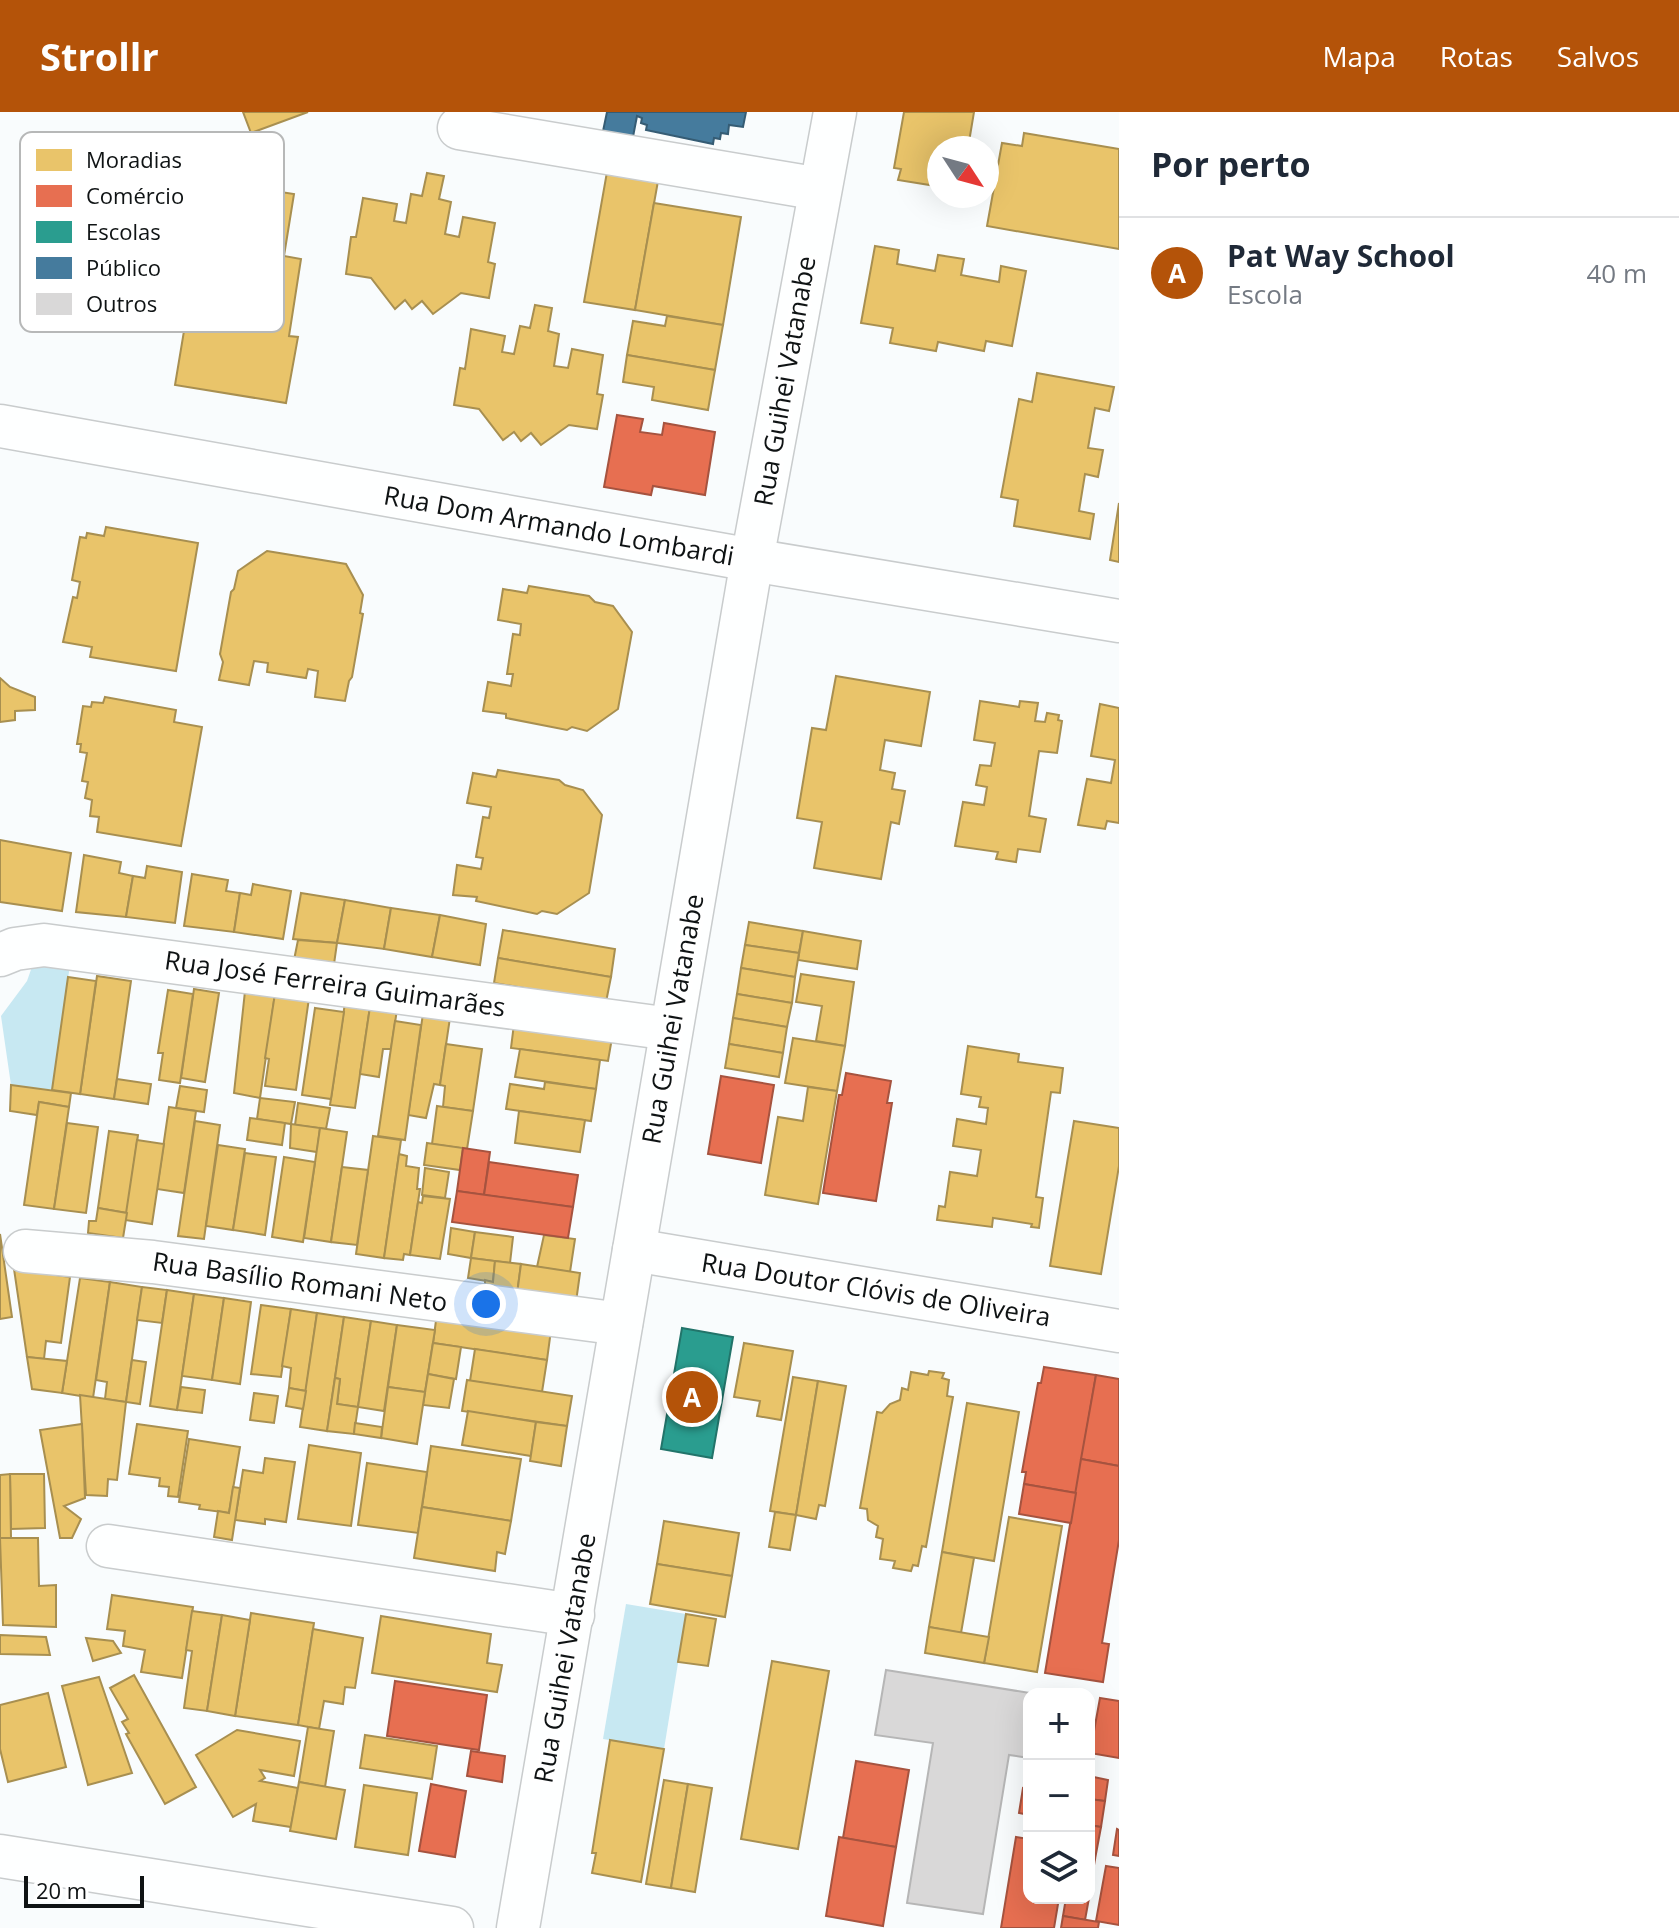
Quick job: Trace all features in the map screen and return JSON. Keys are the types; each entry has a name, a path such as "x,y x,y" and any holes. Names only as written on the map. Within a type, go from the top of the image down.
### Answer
{"street":[{"name":"Rua Guihei Vatanabe","path":"518,1928 752,560 835,112"},
{"path":"459,128 820,189"},
{"name":"Rua Dom Armando Lombardi","path":"0,426 752,560 1119,621"},
{"name":"Rua José Ferreira Guimarães","path":"0,955 15,949 44,945 671,1029"},
{"name":"Rua Doutor Clóvis de Oliveira","path":"634,1250 1119,1331"},
{"name":"Rua Basílio Romani Neto","path":"25,1251 153,1262 621,1324"},
{"path":"108,1546 573,1615"},
{"path":"0,1856 452,1928"}],"shaded area":[{"path":"71,958 52,1090 11,1085 1,1016 27,981 34,961"},
{"path":"626,1604 686,1614 664,1749 603,1739"}],"building: Moradias":[{"path":"243,112 308,112 254,132 251,132"},
{"path":"904,112 974,112 970,136 927,136 927,185 898,180 901,169 894,168"},
{"path":"1024,133 1119,149 1119,249 987,226 990,208 999,208 1002,143 1022,146"},
{"path":"607,172 658,181 635,310 584,302"},
{"path":"427,173 444,176 439,199 451,202 445,234 459,237 463,217 495,223 488,262 495,264 489,298 461,293 433,314 422,301 412,309 405,300 395,309 371,278 346,274 351,237 356,237 363,198 397,204 394,221 406,223 411,194 422,196"},
{"path":"284,192 294,194 284,256"},
{"path":"654,203 741,217 723,325 635,310"},
{"path":"875,246 899,250 897,264 935,271 938,255 964,259 961,275 999,282 1001,266 1026,271 1012,346 986,341 984,351 938,342 936,351 890,343 893,328 861,323"},
{"path":"284,256 301,259 289,336 298,337 286,403 175,385 184,332 284,332"},
{"path":"535,305 552,308 548,331 559,334 554,366 568,368 572,349 603,355 597,394 603,395 597,429 569,425 541,445 531,433 521,441 514,432 503,440 479,409 454,405 460,368 465,369 471,329 505,336 502,352 514,354 520,326 530,328"},
{"path":"667,316 723,325 715,370 627,355 633,321 665,326"},
{"path":"627,355 715,370 708,410 652,400 654,387 623,382"},
{"path":"1037,373 1114,387 1109,411 1095,408 1088,448 1103,450 1098,477 1085,474 1079,511 1094,514 1090,539 1014,526 1018,500 1001,497 1019,399 1032,402"},
{"path":"1119,503 1119,562 1110,560"},
{"path":"106,527 198,543 176,671 90,657 92,647 63,642 73,597 77,598 80,582 72,580 80,537 86,538 87,533 104,536"},
{"path":"267,551 346,564 363,595 360,613 363,614 345,701 315,697 318,671 308,669 306,678 267,672 268,663 254,661 249,685 219,680 223,662 220,654 238,571"},
{"path":"529,586 589,596 595,602 613,606 632,632 618,709 587,731 572,727 567,730 483,711 488,682 511,686 513,674 507,674 513,634 520,635 521,624 498,620 503,589 527,593"},
{"path":"836,676 930,692 921,746 885,740 880,770 895,773 892,789 905,791 899,824 891,822 881,879 814,868 822,822 797,818 812,728 826,730"},
{"path":"0,678 10,687 35,697 35,710 15,711 15,720 0,722"},
{"path":"105,697 176,710 174,722 202,727 181,846 97,832 99,817 90,816 92,800 85,798 88,782 82,781 87,753 80,752 81,744 77,744 83,706 91,707 92,702 103,703"},
{"path":"980,701 1019,707 1020,701 1038,703 1035,721 1045,722 1047,713 1059,715 1058,720 1062,721 1057,753 1039,751 1029,816 1046,819 1040,852 1018,849 1016,862 996,859 998,852 955,846 963,802 984,805 987,787 976,785 980,765 991,766 995,743 974,740"},
{"path":"1100,704 1119,708 1119,823 1107,821 1105,829 1078,825 1087,779 1111,783 1115,760 1091,756"},
{"path":"498,770 559,780 583,790 602,815 589,893 557,914 542,911 537,914 476,901 477,897 453,895 457,865 481,869 483,858 476,857 483,817 489,818 491,807 467,803 473,773 496,777"},
{"path":"0,840 71,853 62,911 0,902"},
{"path":"84,855 121,862 119,873 133,876 126,917 76,912"},
{"path":"147,866 182,872 175,923 126,917 133,876 145,878"},
{"path":"192,874 228,880 226,891 240,893 234,932 184,926"},
{"path":"253,884 291,891 283,939 234,932 240,893 251,895"},
{"path":"301,893 345,900 337,943 293,939"},
{"path":"345,900 391,908 384,949 337,943"},
{"path":"391,908 440,915 432,957 384,949"},
{"path":"440,915 486,924 480,965 432,957"},
{"path":"749,922 803,931 799,953 745,945"},
{"path":"503,930 615,949 611,977 498,958"},
{"path":"803,931 861,941 857,969 798,960"},
{"path":"298,940 337,943 333,971 293,965"},
{"path":"745,945 799,953 795,977 741,968"},
{"path":"498,958 611,977 606,1002 494,983"},
{"path":"741,968 795,977 792,1003 737,994"},
{"path":"801,974 854,982 845,1046 816,1041 822,1006 796,1002"},
{"path":"97,976 131,981 114,1099 80,1094"},
{"path":"68,977 96,981 80,1094 52,1090"},
{"path":"246,982 276,987 260,1098 234,1093"},
{"path":"276,987 310,991 296,1090 265,1086 269,1059 265,1058"},
{"path":"194,989 219,993 205,1082 181,1078"},
{"path":"168,990 193,994 180,1083 159,1080 163,1053 158,1053"},
{"path":"737,994 792,1003 787,1027 733,1018"},
{"path":"346,996 371,1000 355,1108 330,1105"},
{"path":"371,1000 398,1003 391,1049 383,1049 379,1077 360,1074"},
{"path":"424,1007 451,1011 440,1085 434,1084 426,1118 408,1115"},
{"path":"315,1008 344,1012 331,1099 302,1095"},
{"path":"733,1018 787,1027 783,1053 729,1044"},
{"path":"395,1021 421,1025 405,1140 378,1136"},
{"path":"514,1024 612,1038 608,1061 511,1048"},
{"path":"793,1038 845,1046 837,1091 785,1083"},
{"path":"446,1044 482,1049 473,1111 443,1107 445,1086 440,1085"},
{"path":"729,1044 783,1053 779,1077 725,1068"},
{"path":"968,1046 1019,1054 1018,1062 1063,1068 1060,1093 1051,1092 1036,1197 1043,1198 1039,1228 1031,1227 1032,1224 993,1218 992,1227 937,1220 939,1206 945,1207 950,1172 977,1176 981,1150 953,1146 957,1119 986,1124 988,1108 979,1107 981,1097 961,1094"},
{"path":"520,1049 600,1060 596,1089 515,1077"},
{"path":"117,1079 151,1084 148,1104 114,1099"},
{"path":"545,1082 596,1089 591,1121 506,1109 510,1084 544,1089"},
{"path":"11,1085 71,1093 69,1107 39,1102 37,1115 10,1111"},
{"path":"180,1086 207,1090 204,1112 176,1108"},
{"path":"808,1087 837,1091 818,1204 765,1195 778,1117 803,1121"},
{"path":"260,1098 295,1102 291,1124 257,1119"},
{"path":"39,1102 69,1107 54,1209 24,1205"},
{"path":"298,1103 330,1108 326,1129 295,1125"},
{"path":"437,1106 473,1111 467,1149 432,1144"},
{"path":"169,1107 196,1111 184,1193 157,1189"},
{"path":"519,1111 585,1120 580,1152 515,1143"},
{"path":"250,1118 285,1123 282,1145 247,1140"},
{"path":"195,1121 220,1125 204,1239 178,1236"},
{"path":"1074,1121 1119,1128 1119,1166 1101,1274 1050,1266"},
{"path":"67,1123 98,1127 86,1213 54,1209"},
{"path":"291,1124 320,1128 317,1152 290,1148"},
{"path":"320,1128 347,1132 331,1242 304,1238"},
{"path":"109,1131 138,1135 127,1213 98,1208"},
{"path":"373,1136 401,1140 384,1258 356,1254"},
{"path":"137,1140 164,1144 152,1224 125,1220"},
{"path":"427,1143 463,1148 460,1170 424,1165"},
{"path":"218,1145 245,1149 233,1230 206,1226"},
{"path":"245,1153 276,1157 265,1235 233,1230"},
{"path":"399,1154 407,1156 406,1166 419,1168 417,1189 420,1189 410,1255 404,1254 403,1260 384,1258"},
{"path":"284,1157 315,1162 303,1242 272,1237"},
{"path":"342,1167 368,1170 357,1245 331,1242"},
{"path":"425,1168 449,1172 445,1198 422,1195"},
{"path":"423,1196 450,1199 440,1259 410,1255 418,1202 422,1203"},
{"path":"98,1208 127,1213 123,1238 88,1233 89,1221 96,1221"},
{"path":"451,1228 475,1232 471,1258 448,1254"},
{"path":"475,1232 513,1237 510,1263 471,1258"},
{"path":"0,1234 12,1317 0,1319"},
{"path":"544,1235 575,1239 570,1272 537,1267"},
{"path":"471,1258 495,1261 493,1282 468,1278"},
{"path":"495,1261 521,1264 517,1294 502,1287 485,1285 485,1280 493,1282"},
{"path":"521,1264 580,1273 576,1302 517,1294"},
{"path":"14,1269 70,1277 61,1343 46,1341 44,1359 27,1357"},
{"path":"80,1278 110,1282 93,1398 62,1393"},
{"path":"110,1282 142,1287 126,1402 105,1399 107,1382 96,1380"},
{"path":"142,1287 167,1290 162,1323 137,1320"},
{"path":"167,1290 194,1294 177,1410 150,1406"},
{"path":"194,1294 224,1298 212,1380 182,1376"},
{"path":"224,1298 251,1302 240,1384 212,1380"},
{"path":"261,1305 291,1309 281,1377 251,1374"},
{"path":"291,1309 317,1313 306,1391 289,1388 291,1368 282,1366"},
{"path":"317,1313 344,1317 327,1431 300,1427"},
{"path":"437,1313 551,1330 547,1360 433,1343"},
{"path":"344,1317 371,1321 358,1407 337,1404 340,1379 335,1378"},
{"path":"371,1321 397,1325 384,1411 358,1407"},
{"path":"397,1325 435,1330 425,1392 388,1387"},
{"path":"433,1343 461,1347 456,1379 428,1374"},
{"path":"744,1343 793,1351 781,1420 757,1416 760,1401 734,1397"},
{"path":"475,1349 547,1360 542,1392 470,1381"},
{"path":"27,1357 67,1361 62,1393 32,1389"},
{"path":"132,1360 146,1362 140,1404 126,1402"},
{"path":"929,1371 944,1373 942,1378 949,1380 947,1396 953,1397 926,1547 922,1546 918,1566 913,1565 911,1571 893,1568 895,1561 880,1559 883,1539 876,1537 878,1526 868,1520 867,1509 860,1508 877,1412 882,1413 890,1404 900,1400 902,1388 908,1390 911,1372 928,1375"},
{"path":"428,1374 454,1379 449,1408 423,1405"},
{"path":"793,1377 818,1381 796,1515 770,1511"},
{"path":"335,1378 340,1379 337,1404 358,1407 354,1434 327,1431"},
{"path":"467,1380 572,1396 567,1426 462,1411"},
{"path":"818,1381 846,1386 825,1506 819,1505 816,1519 796,1515"},
{"path":"181,1387 205,1390 202,1413 177,1410"},
{"path":"388,1387 425,1392 417,1444 381,1438"},
{"path":"289,1388 306,1391 303,1409 286,1406"},
{"path":"254,1393 278,1396 274,1423 250,1420"},
{"path":"80,1395 126,1402 117,1480 108,1479 107,1496 86,1495"},
{"path":"967,1403 1019,1412 994,1561 942,1552"},
{"path":"468,1411 536,1422 531,1456 462,1445"},
{"path":"536,1422 567,1426 561,1466 530,1461"},
{"path":"355,1423 382,1427 381,1438 354,1434"},
{"path":"82,1424 85,1498 64,1506 81,1519 72,1538 60,1538 40,1430"},
{"path":"137,1424 188,1431 178,1497 168,1496 169,1487 159,1486 160,1478 129,1474"},
{"path":"189,1439 240,1447 229,1513 199,1509 200,1505 179,1502"},
{"path":"309,1445 361,1453 351,1526 298,1519"},
{"path":"431,1446 521,1459 511,1521 422,1507"},
{"path":"265,1458 295,1462 286,1522 265,1519 265,1524 235,1520 243,1470 263,1473"},
{"path":"367,1463 427,1472 418,1533 358,1525"},
{"path":"10,1474 44,1474 45,1528 11,1529"},
{"path":"10,1474 11,1538 0,1538 0,1475"},
{"path":"233,1487 240,1488 232,1540 214,1537 218,1511 229,1513"},
{"path":"422,1507 511,1521 505,1554 497,1552 495,1571 414,1558"},
{"path":"775,1512 796,1515 790,1550 769,1547"},
{"path":"1009,1517 1062,1526 1037,1672 984,1663"},
{"path":"664,1521 739,1533 732,1576 657,1564"},
{"path":"0,1538 38,1538 39,1586 56,1585 56,1627 3,1625"},
{"path":"942,1552 974,1558 961,1633 929,1627"},
{"path":"657,1564 732,1576 725,1617 650,1604"},
{"path":"112,1595 193,1607 182,1678 141,1672 145,1650 123,1646 125,1631 107,1629"},
{"path":"192,1611 222,1615 207,1711 184,1708 192,1651 186,1650"},
{"path":"251,1613 314,1623 298,1725 235,1716"},
{"path":"686,1614 716,1619 708,1666 678,1662"},
{"path":"222,1615 250,1620 235,1716 207,1711"},
{"path":"381,1616 491,1634 487,1663 502,1665 497,1692 372,1673"},
{"path":"929,1627 989,1637 984,1663 925,1653"},
{"path":"313,1629 363,1638 355,1688 345,1687 343,1704 324,1701 319,1729 298,1725"},
{"path":"0,1635 46,1637 50,1655 0,1654"},
{"path":"86,1638 113,1641 121,1653 93,1661"},
{"path":"772,1661 829,1671 798,1849 741,1839"},
{"path":"134,1675 196,1787 165,1804 126,1734 129,1733 122,1722 128,1719 110,1688"},
{"path":"99,1677 132,1773 88,1785 62,1686"},
{"path":"48,1693 66,1767 8,1782 0,1749 0,1705"},
{"path":"308,1727 334,1731 325,1787 299,1782"},
{"path":"237,1730 300,1741 294,1776 260,1770 265,1778 260,1781 298,1788 291,1827 253,1821 256,1804 233,1817 196,1755"},
{"path":"365,1735 437,1746 432,1779 360,1768"},
{"path":"610,1740 664,1749 641,1882 592,1873 596,1853 592,1853"},
{"path":"664,1780 688,1784 671,1888 646,1884"},
{"path":"299,1782 345,1790 336,1839 290,1831"},
{"path":"688,1784 712,1788 695,1892 671,1888"},
{"path":"364,1785 417,1793 408,1855 355,1847"}],"building: Comércio":[{"path":"617,415 643,419 640,432 662,435 664,423 715,432 705,495 653,486 651,495 604,487"},
{"path":"846,1073 891,1081 887,1103 892,1103 876,1201 823,1193 839,1095 842,1095"},
{"path":"721,1076 774,1085 761,1163 708,1154"},
{"path":"463,1148 490,1152 484,1195 457,1191"},
{"path":"489,1162 578,1175 573,1207 484,1195"},
{"path":"457,1191 573,1207 568,1238 452,1222"},
{"path":"1044,1367 1096,1375 1076,1493 1024,1484 1026,1472 1022,1472 1038,1383 1041,1383"},
{"path":"1096,1375 1119,1379 1119,1466 1081,1459"},
{"path":"1081,1459 1119,1466 1119,1540 1102,1643 1109,1644 1103,1682 1045,1673"},
{"path":"1024,1484 1076,1493 1071,1523 1019,1514"},
{"path":"395,1681 487,1695 479,1750 387,1736"},
{"path":"1100,1698 1119,1701 1119,1758 1095,1754 1095,1726"},
{"path":"471,1751 505,1756 502,1782 467,1776"},
{"path":"856,1761 909,1770 896,1847 843,1838"},
{"path":"1095,1777 1108,1780 1105,1801 1095,1800"},
{"path":"431,1784 466,1791 455,1857 419,1851"},
{"path":"1023,1788 1023,1814 1019,1813"},
{"path":"1095,1800 1105,1801 1101,1827 1095,1826"},
{"path":"1095,1826 1101,1827 1095,1859"},
{"path":"1119,1830 1119,1856 1113,1855"},
{"path":"839,1837 896,1847 883,1926 826,1916"},
{"path":"1016,1837 1023,1838 1023,1904 1058,1904 1054,1928 1001,1928"},
{"path":"1106,1866 1119,1868 1119,1925 1096,1921"},
{"path":"1065,1904 1088,1904 1085,1920 1063,1916"},
{"path":"1063,1916 1099,1922 1098,1928 1061,1928"}],"building: Escolas":[{"path":"682,1328 733,1337 712,1458 661,1449"}],"building: Público":[{"path":"607,112 746,112 743,127 729,125 728,134 721,133 720,139 714,138 713,144 646,130 647,125 641,123 642,118 637,116 632,142 602,136"}],"building: Outros":[{"path":"886,1670 1023,1692 1023,1757 1009,1755 983,1914 907,1903 933,1743 875,1735"}],"place":[{"name":"Pat Way School","path":"692,1397"}]}
